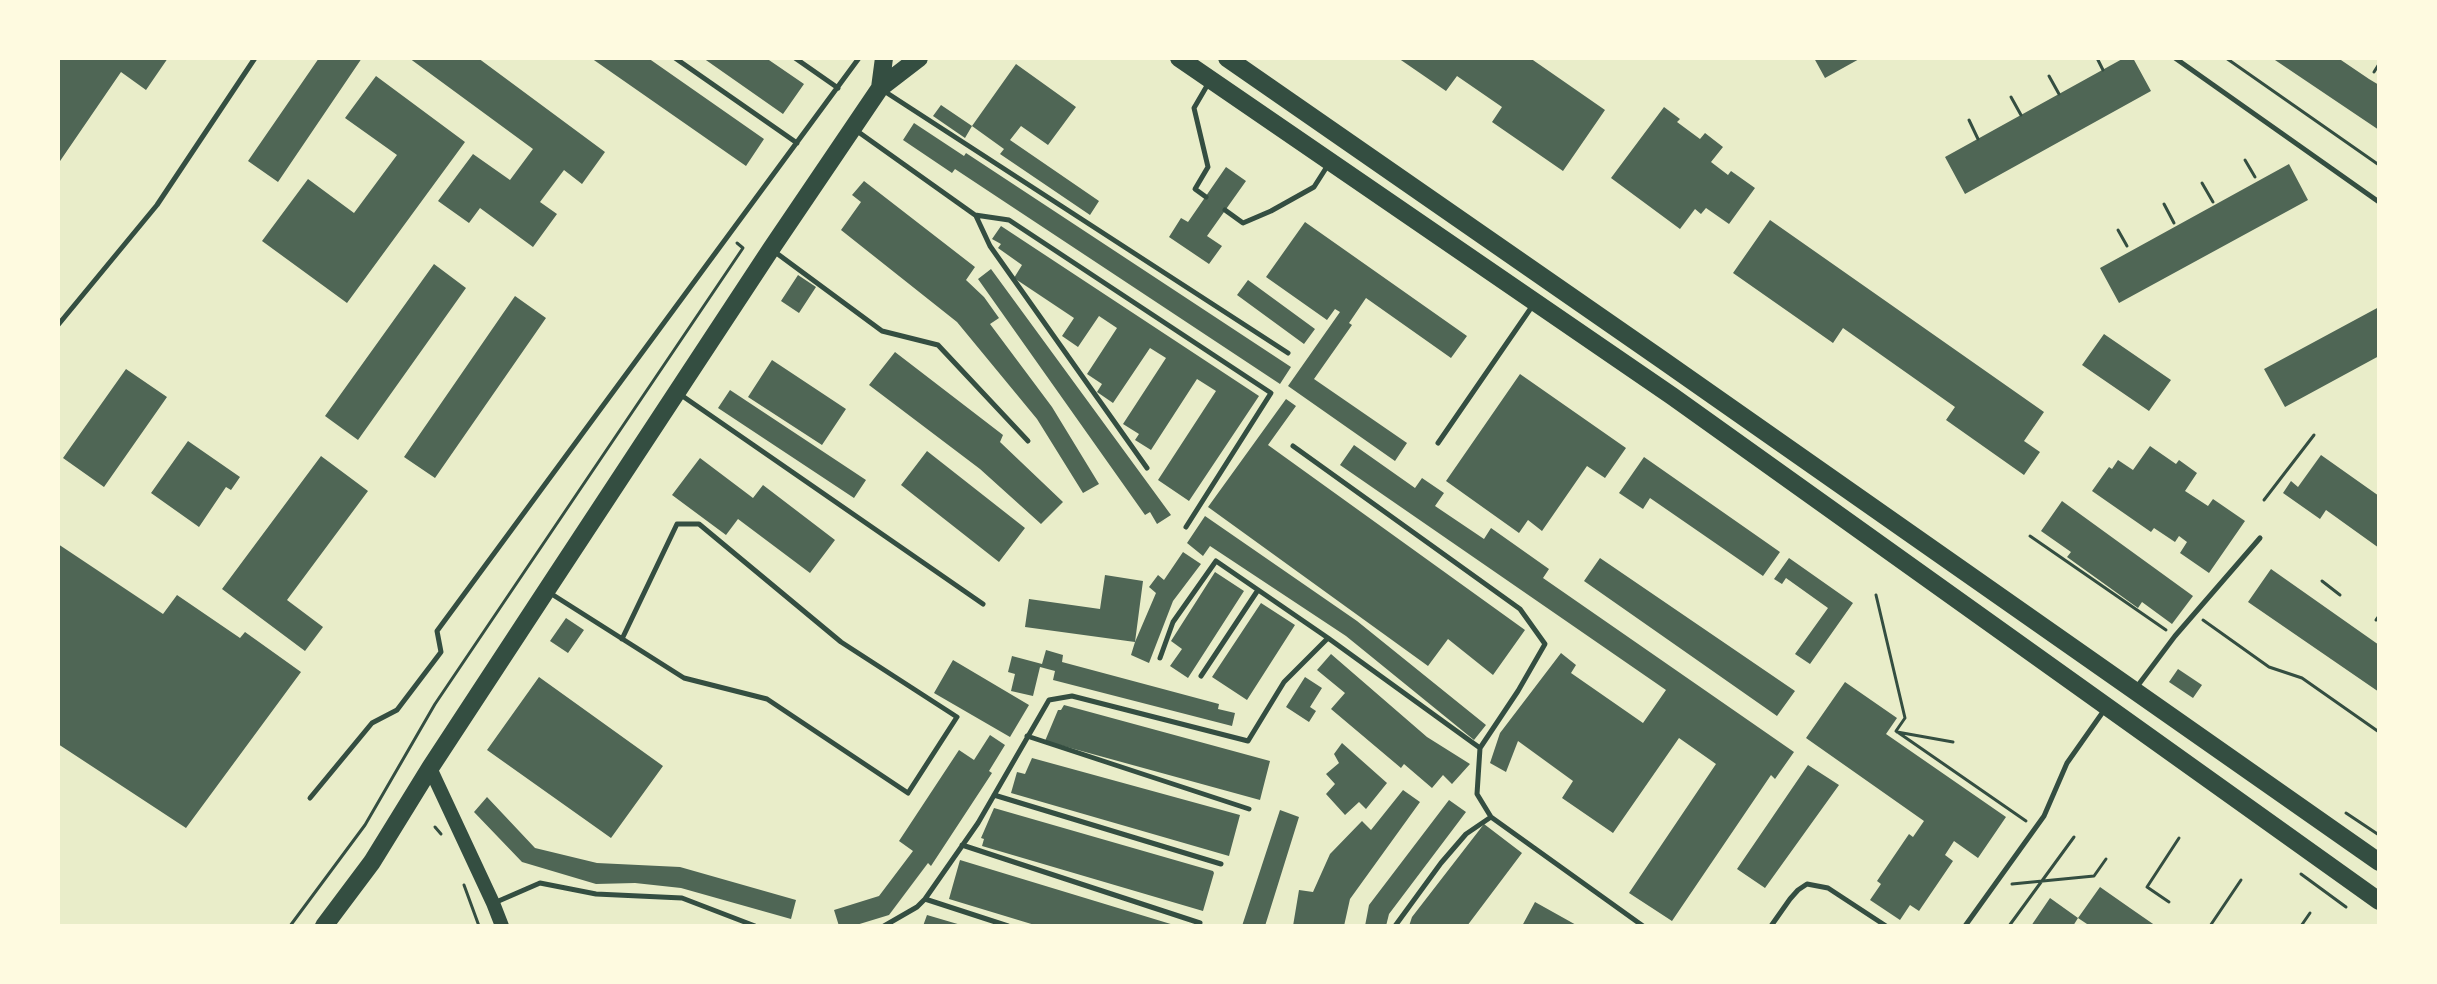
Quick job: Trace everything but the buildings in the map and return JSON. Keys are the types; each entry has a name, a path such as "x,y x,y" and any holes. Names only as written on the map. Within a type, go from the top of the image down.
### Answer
{"main road":[{"path":"880,88 884,58"},
{"path":"324,926 372,862 546,591 880,88 919,58"},
{"path":"1179,58 1672,396 2379,901"},
{"path":"1227,58 2379,862"}],"street":[{"path":"430,768 502,926"}],"lane":[{"path":"58,325 157,205 255,58"},
{"path":"675,58 797,143"},
{"path":"795,58 838,88"},
{"path":"310,798 372,723 397,710 441,652 437,631 859,58"},
{"path":"2175,58 2379,202"},
{"path":"1206,197 1195,189 1208,167 1194,108 1211,80"},
{"path":"880,88 1288,353"},
{"path":"853,128 975,215 1009,220 1271,393 1186,527"},
{"path":"1225,210 1243,223 1271,211 1314,187 1330,162"},
{"path":"975,215 990,246 1147,468"},
{"path":"771,249 882,331 938,345 1028,441"},
{"path":"1438,443 1535,302"},
{"path":"677,392 983,604"},
{"path":"1293,446 1520,609 1545,644 1480,748 1477,794 1491,817 1643,926"},
{"path":"546,591 622,639 684,678 767,699 908,793 957,717 841,642 699,524 677,524 622,639"},
{"path":"2134,691 2193,613 2260,538"},
{"path":"1160,658 1173,622 1216,561 1480,748"},
{"path":"1201,676 1258,590"},
{"path":"884,926 925,899 994,795 1049,700 1072,696 1248,741 1284,682 1328,638"},
{"path":"1965,926 2044,816 2067,763 2107,707"},
{"path":"1027,736 1249,809"},
{"path":"994,795 1221,864"},
{"path":"1395,926 1466,834 1491,817"},
{"path":"962,845 1200,923"},
{"path":"493,903 540,883 596,894 682,898 755,926"},
{"path":"1771,926 1798,890 1807,884 1828,888 1886,926"},
{"path":"925,899 1008,926"}],"path":[{"path":"2097,58 2103,70"},
{"path":"2226,58 2379,165"},
{"path":"2374,72 2379,64"},
{"path":"2049,76 2059,94"},
{"path":"2011,97 2021,115"},
{"path":"1969,120 1978,139"},
{"path":"2245,160 2255,177"},
{"path":"2202,183 2213,202"},
{"path":"2164,204 2174,223"},
{"path":"2118,230 2127,246"},
{"path":"290,926 365,825 435,704 743,248 728,236"},
{"path":"2264,500 2314,435"},
{"path":"2030,536 2175,636"},
{"path":"2322,581 2340,595"},
{"path":"1876,595 1905,718 1896,731"},
{"path":"2193,613 2269,667 2302,678 2379,732"},
{"path":"1896,731 1953,742"},
{"path":"1896,731 2036,827"},
{"path":"2346,813 2379,835"},
{"path":"2009,926 2074,837"},
{"path":"2169,902 2147,887 2179,838"},
{"path":"1994,886 2094,876 2106,859"},
{"path":"2301,874 2346,907"},
{"path":"2210,926 2241,880"},
{"path":"2301,926 2310,913"}]}
